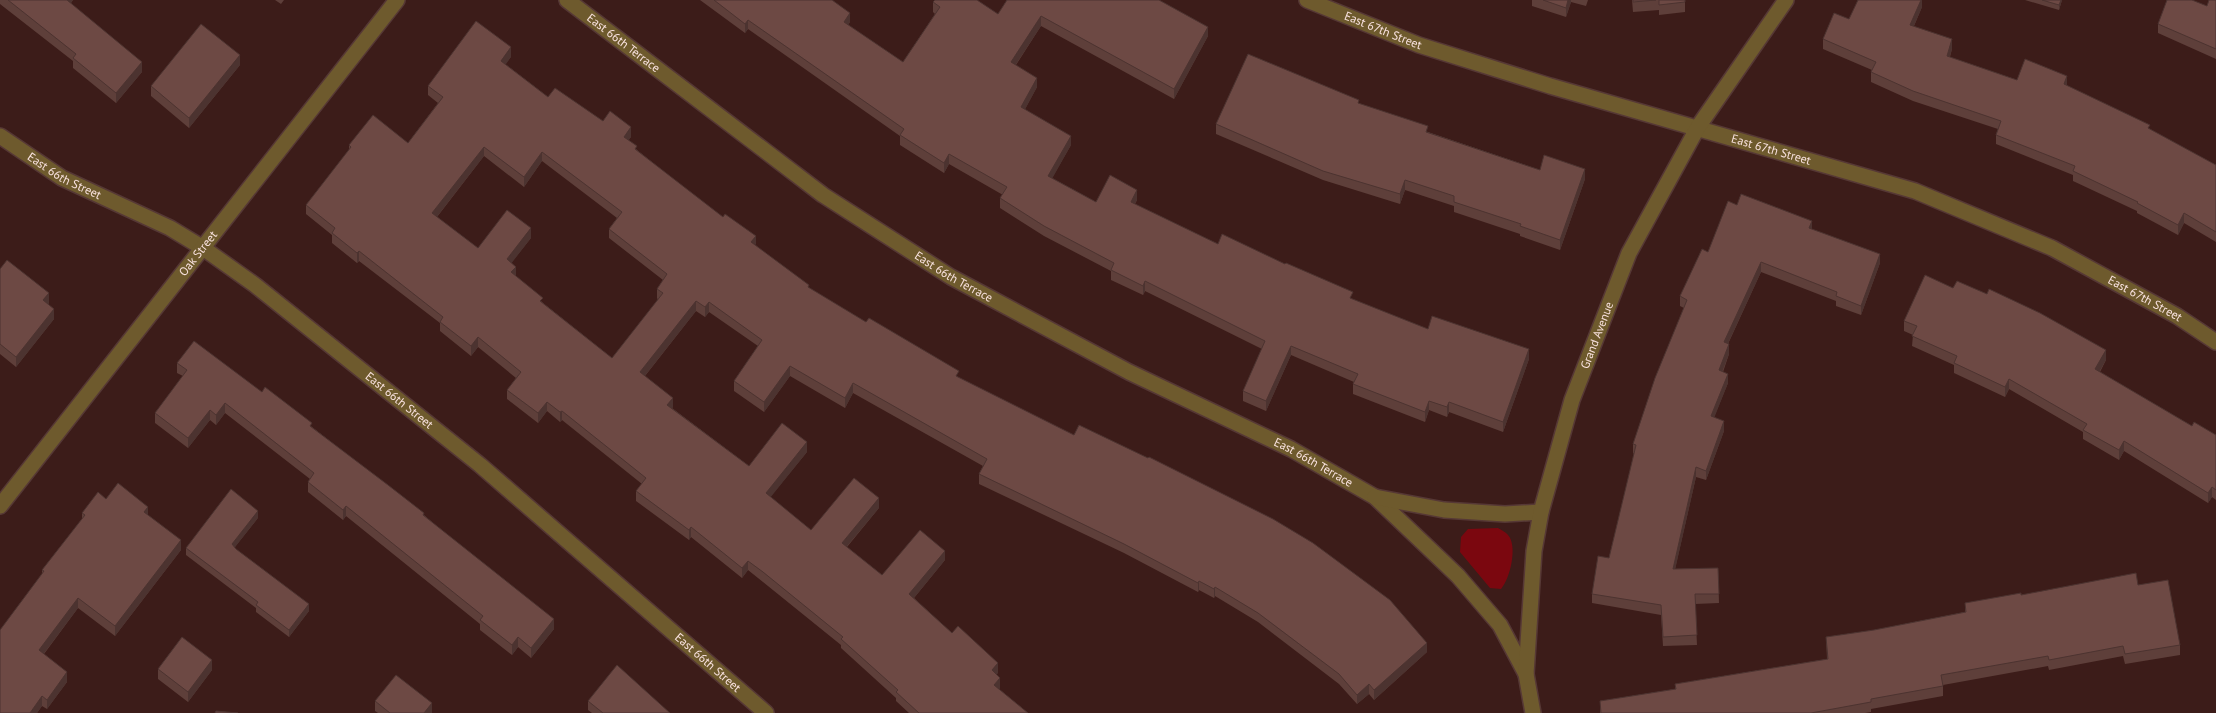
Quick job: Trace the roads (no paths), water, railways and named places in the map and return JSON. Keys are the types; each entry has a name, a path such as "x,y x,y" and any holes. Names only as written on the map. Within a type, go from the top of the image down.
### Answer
{"street":[{"name":"Oak Street","path":"0,506 397,0"},
{"name":"East 66th Terrace","path":"568,0 823,195 951,277 1130,372 1291,449 1375,497 1458,576 1500,625 1526,674"},
{"name":"East 67th Street","path":"1308,0 1419,45 1550,86 1698,127 1915,191 2043,244 2177,316 2216,342"},
{"name":"Grand Avenue","path":"1534,713 1526,674 1534,551 1541,512 1572,400 1629,253 1698,127 1786,0"},
{"name":"East 66th Street","path":"0,136 62,178 170,228 204,248 256,285 480,465 766,713"},
{"name":"East 66th Terrace","path":"1375,497 1444,510 1505,514 1541,512"}]}
